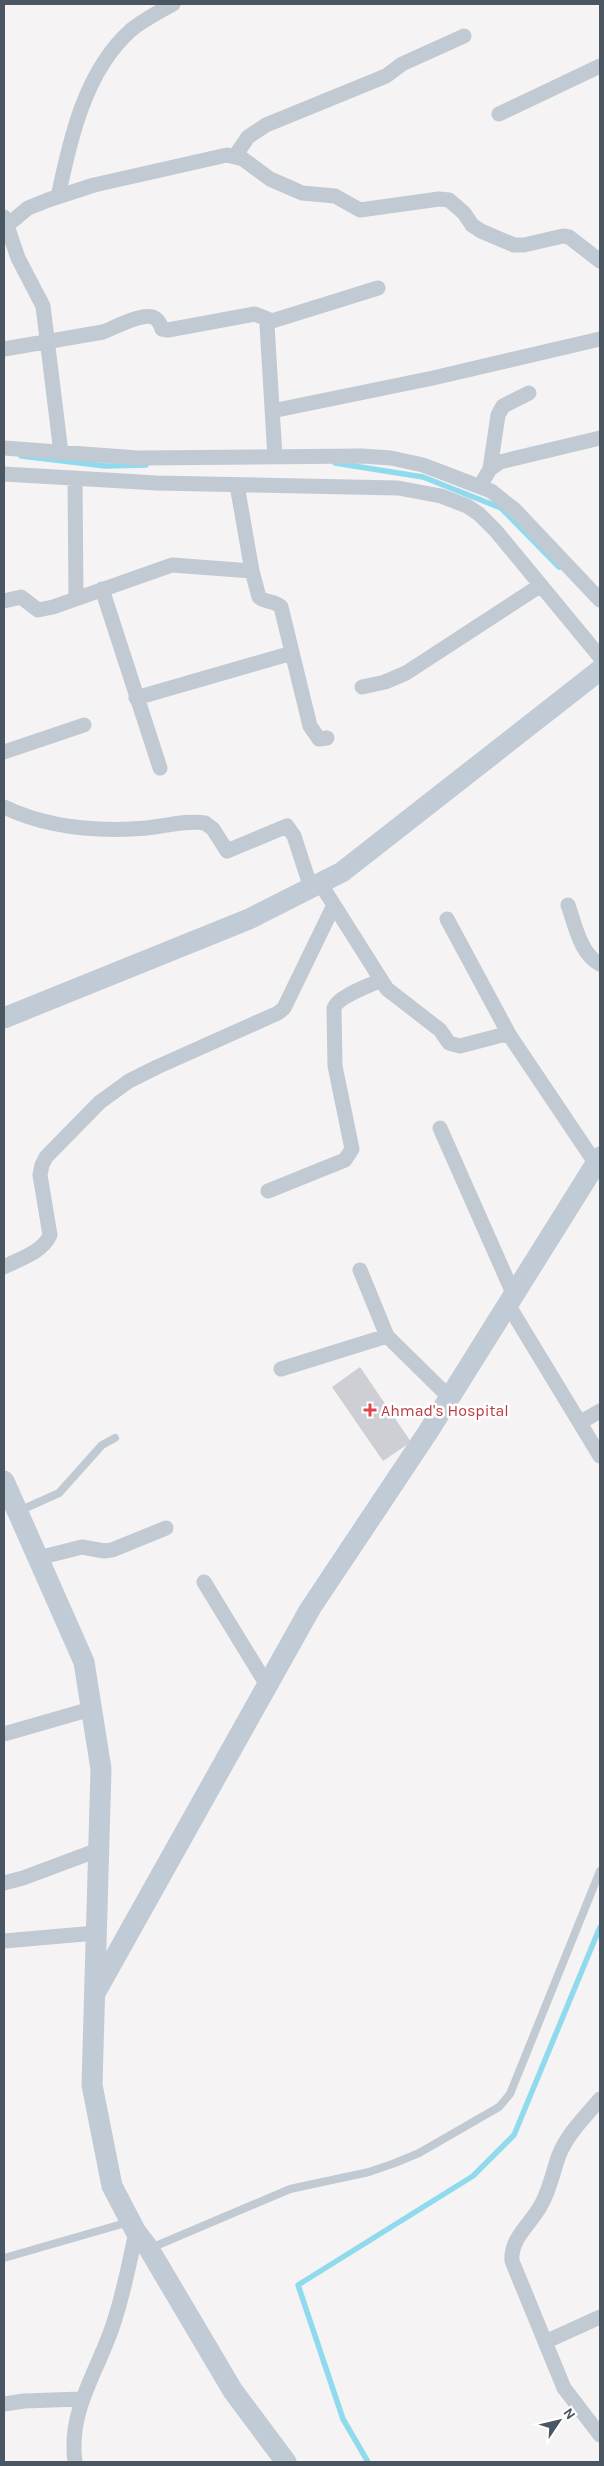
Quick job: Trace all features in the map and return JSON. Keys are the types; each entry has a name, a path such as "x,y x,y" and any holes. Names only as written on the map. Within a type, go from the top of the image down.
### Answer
{"street":[{"path":"58,197 68,150 94,78 130,30 173,4"},
{"path":"235,156 248,137 266,125 386,76 402,64 464,36"},
{"path":"499,114 600,66"},
{"path":"61,453 43,306 18,258 5,223 28,208 58,197 94,185 226,155 235,156 243,158 270,179 302,192 335,196 360,210 439,199 449,200 464,213 472,225 514,245 524,245 563,236 570,237 600,262"},
{"path":"275,457 266,330 272,321 378,288"},
{"path":"4,349 46,340 103,332 116,325 149,316 156,318 162,329 168,330 255,314 272,321"},
{"path":"272,411 433,378 600,339"},
{"path":"480,486 490,469 498,414 504,406 529,393"},
{"path":"490,469 500,462 600,438"},
{"path":"4,448 138,458 362,456 391,458 422,465 491,491 515,510 600,600"},
{"path":"4,474 237,485 398,488 441,496 479,514 496,531 600,657"},
{"path":"76,478 76,599"},
{"path":"237,485 252,571 259,597 262,600 277,603 281,607 310,726 319,739 327,738"},
{"path":"4,601 21,598 38,610 76,599 172,565 252,571"},
{"path":"362,687 385,682 406,673 541,585"},
{"path":"102,589 160,768"},
{"path":"136,698 292,653"},
{"path":"4,1018 249,919 342,872 600,670"},
{"path":"4,752 84,725"},
{"path":"4,807 45,821 96,830 205,823 213,829 227,851 287,826 294,836 315,885 334,905 381,980 394,996 440,1030 450,1043 455,1046 502,1034 510,1036"},
{"path":"4,1267 40,1248 47,1242 50,1235 40,1175 46,1157 100,1102 129,1081 278,1013 284,1008 334,905"},
{"path":"568,905 586,951 591,958 600,964"},
{"path":"94,1996 310,1609 449,1397 598,1160 510,1036 447,919"},
{"path":"268,1192 345,1160 350,1155 352,1149 335,1066 334,1008 336,1003 342,998 381,980"},
{"path":"440,1128 510,1298 600,1456"},
{"path":"360,1270 387,1336 449,1397"},
{"path":"281,1369 387,1336"},
{"path":"581,1422 600,1411"},
{"path":"4,1481 84,1662 101,1769 92,2086 112,2186 133,2226 149,2249 233,2391 286,2462"},
{"path":"38,1558 82,1547 104,1551 112,1550 166,1528"},
{"path":"204,1582 267,1685"},
{"path":"4,1734 91,1709"},
{"path":"4,1883 23,1878 98,1850"},
{"path":"4,1941 96,1933"},
{"path":"600,2100 572,2132 560,2153 543,2203 533,2220 515,2241 511,2251 512,2261 564,2388 600,2435"},
{"path":"75,2462 73,2433 81,2399 112,2328 133,2226"},
{"path":"545,2342 600,2317"},
{"path":"4,2404 24,2401 81,2399"}],"lane":[{"path":"18,1512 59,1492 102,1445 115,1438"},
{"path":"149,2249 290,2189 368,2172 395,2163 419,2153 499,2108 510,2094 600,1871"},
{"path":"4,2258 133,2226"}],"building":[{"path":"360,1367 411,1442 383,1461 332,1387"}],"waterway":[{"path":"21,456 105,466 146,465"},
{"path":"335,463 423,477 501,508 559,567"},
{"path":"368,2462 343,2419 298,2285 473,2176 514,2135 600,1927"}],"place":[{"name":"Ahmad's Hospital","path":"370,1410"}]}
